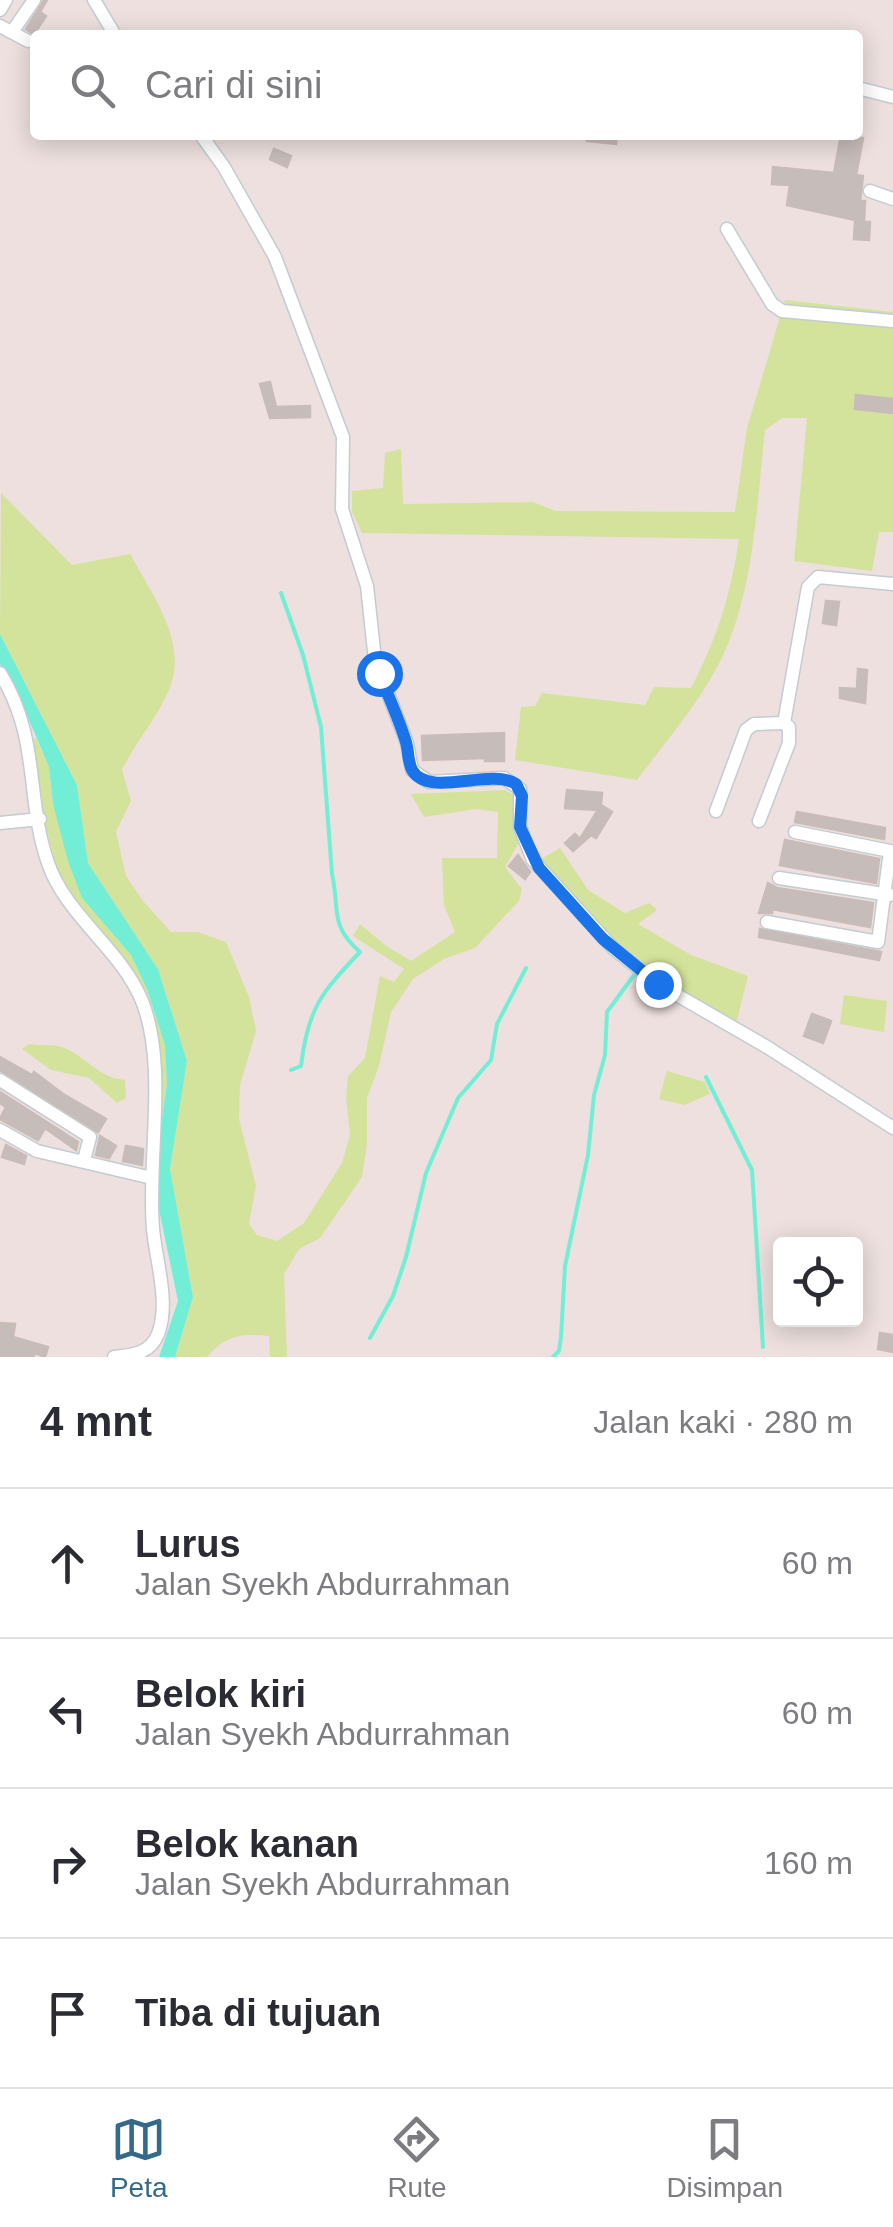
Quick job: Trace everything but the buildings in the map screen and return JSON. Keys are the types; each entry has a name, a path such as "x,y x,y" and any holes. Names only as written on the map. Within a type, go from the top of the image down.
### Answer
{"street":[{"path":"0,10 6,0"},
{"path":"28,42 6,29 34,0"},
{"path":"94,0 112,30"},
{"path":"863,89 893,97"},
{"path":"205,140 275,257 344,437 342,509 366,586 379,673 407,742 412,770 429,782 504,778 516,784 522,796 520,827 534,860 603,939 658,984 767,1047 893,1128"},
{"path":"870,191 893,200"},
{"path":"727,229 777,308 791,313 893,321"},
{"path":"784,723 808,587 818,577 893,584"},
{"path":"0,673 13,696 28,741 46,856 54,880 126,972 145,1010 153,1047 152,1178 161,1323 150,1348 114,1357"},
{"path":"716,811 746,730 754,724 784,723 789,727 789,743 758,821"},
{"path":"0,823 40,819"},
{"path":"766,922 878,942 889,895 890,850 795,832"},
{"path":"779,878 889,895"},
{"path":"0,1080 90,1137 84,1160"},
{"path":"0,1130 37,1151 152,1178"}],"shaded area":[{"path":"785,300 893,312 893,532 879,532 872,571 794,561 807,418 782,418 765,430 749,566 728,644 698,698 637,780 515,760 521,707 535,706 542,693 645,705 654,687 691,688 722,616 739,539 362,533 352,512 352,491 383,488 385,453 401,449 403,504 533,502 556,511 735,512 747,428"},
{"path":"1,493 72,565 130,554 165,619 174,672 164,700 122,770 131,801 116,832 126,876 143,901 171,932 198,932 226,942 249,997 256,1031 240,1085 239,1119 256,1186 249,1224 257,1235 277,1241 304,1223 342,1163 350,1135 348,1076 365,1058 380,976 394,982 404,969 353,936 360,924 411,961 455,932 444,905 442,858 497,858 498,812 476,809 424,817 411,794 505,790 516,796 518,844 505,867 522,889 519,901 475,948 444,959 413,979 391,1012 367,1098 362,1177 320,1238 299,1249 284,1274 287,1357 270,1357 269,1336 250,1335 227,1340 207,1357 175,1357 193,1297 170,1169 187,1061 158,969 88,863 77,785 0,634"},
{"path":"0,634 77,785 88,863 158,969 187,1061 170,1169 193,1297 175,1357 159,1357 178,1301 156,1195 167,1084 165,1045 131,955 82,898 53,804 49,767 14,685 0,664"},
{"path":"36,738 49,767 53,804 82,898 131,955 147,989 165,1045 167,1084 163,1113 157,1107 156,1037 114,948 68,891 56,865 45,823 32,740"},
{"path":"560,848 588,890 625,913 649,903 657,910 638,924 691,955 748,976 736,1024 638,963 615,944 541,859"},
{"path":"844,995 887,1001 884,1032 840,1024"},
{"path":"29,1044 62,1047 99,1071 125,1080 126,1098 117,1103 89,1078 51,1070 22,1049"},
{"path":"667,1071 705,1082 710,1094 684,1105 659,1099"}],"waterway":[{"path":"281,593 303,655 321,727 337,916 344,933 360,952 318,1003 301,1066 291,1070"},
{"path":"370,1338 393,1296 426,1173 458,1098 491,1060 497,1024 526,968"},
{"path":"553,1357 559,1351 565,1266 588,1155 594,1095 605,1055 607,1012 634,975"},
{"path":"706,1077 752,1170 763,1347"}],"route":[{"path":"379,673 407,742 414,773 429,782 504,778 516,784 522,796 520,827 539,868 603,939 658,984"}]}
